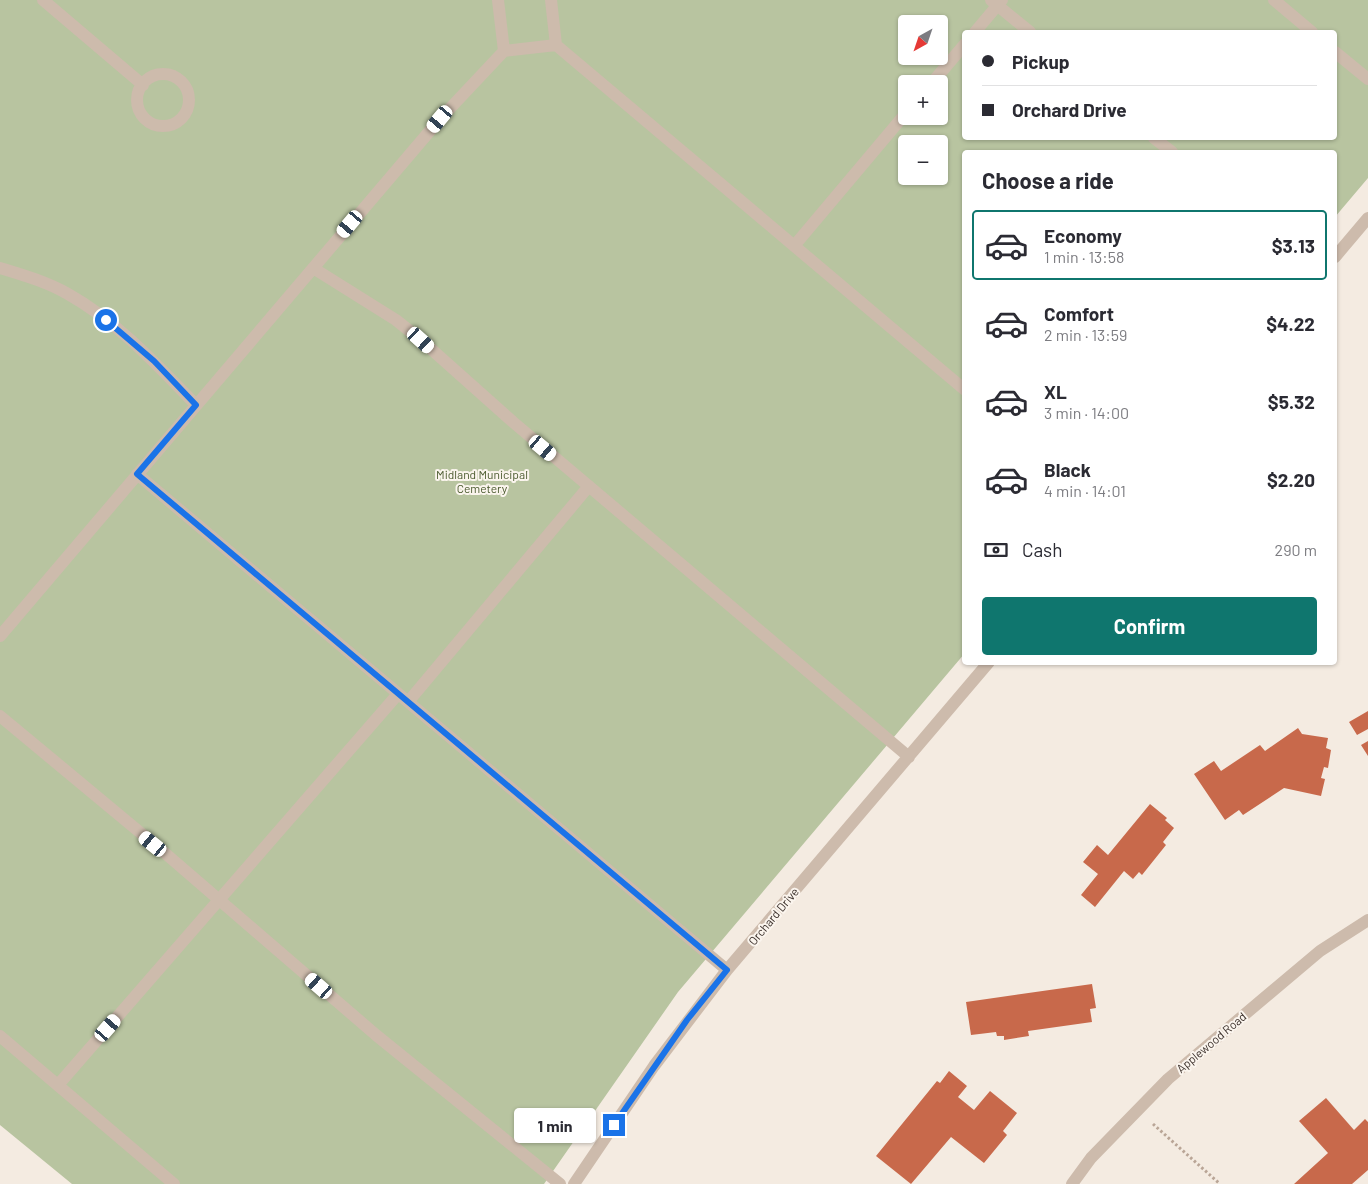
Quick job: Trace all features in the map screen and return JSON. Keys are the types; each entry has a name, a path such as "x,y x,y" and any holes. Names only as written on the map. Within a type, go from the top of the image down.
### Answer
{"street":[{"path":"43,0 142,84"},
{"path":"498,0 504,51"},
{"path":"551,0 556,46 962,387"},
{"path":"1274,0 1310,30"},
{"path":"976,30 997,2 1028,30"},
{"path":"0,636 440,119 504,51 556,46"},
{"path":"939,75 962,48"},
{"path":"1337,54 1368,79"},
{"path":"162,74 173,76 182,82 188,91 190,102 186,113 180,120 170,126 160,126 150,122 139,110 137,101 142,84 151,77 162,74"},
{"path":"794,246 898,122"},
{"path":"1157,140 1169,150"},
{"path":"1337,255 1368,218"},
{"path":"0,268 67,294 96,312 154,361 196,405"},
{"path":"313,268 396,320 909,757"},
{"path":"137,474 727,970"},
{"path":"58,1085 589,486"},
{"name":"Orchard Drive","path":"574,1184 654,1066 727,970 986,665"},
{"path":"0,716 220,900 376,1035 560,1184"},
{"name":"Applewood Road","path":"1072,1184 1090,1158 1168,1079 1320,951 1368,920"},
{"path":"0,1036 174,1184"}],"path":[{"path":"1138,1110 1220,1184"}],"green space":[{"name":"Midland Municipal Cemetery","path":"0,0 1368,0 1368,178 1337,215 1337,150 962,150 962,657 678,992 544,1184 72,1184 0,1125"}],"building":[{"path":"1368,711 1368,729 1357,735 1349,722"},
{"path":"1298,728 1302,734 1328,738 1326,748 1331,750 1328,768 1324,767 1321,778 1325,779 1321,796 1284,788 1243,815 1239,810 1225,820 1194,774 1214,761 1221,771 1260,745 1265,751"},
{"path":"1368,741 1368,756 1361,745"},
{"path":"1150,804 1167,818 1165,820 1174,828 1163,842 1166,845 1142,875 1139,872 1133,879 1124,871 1095,907 1081,895 1098,874 1083,862 1097,845 1108,855"},
{"path":"1092,984 1096,1008 1090,1009 1092,1022 1028,1031 1029,1036 1004,1040 1004,1036 997,1036 996,1032 971,1035 966,1002"},
{"path":"949,1071 967,1086 958,1097 974,1110 990,1091 1017,1113 1003,1131 1007,1135 984,1163 951,1137 911,1184 876,1156 937,1081 940,1083"},
{"path":"1326,1098 1354,1130 1365,1119 1368,1122 1368,1170 1352,1184 1294,1184 1328,1153 1299,1121"}],"route":[{"path":"106,320 154,361 196,405 137,474 727,970 687,1020 614,1125"}]}
